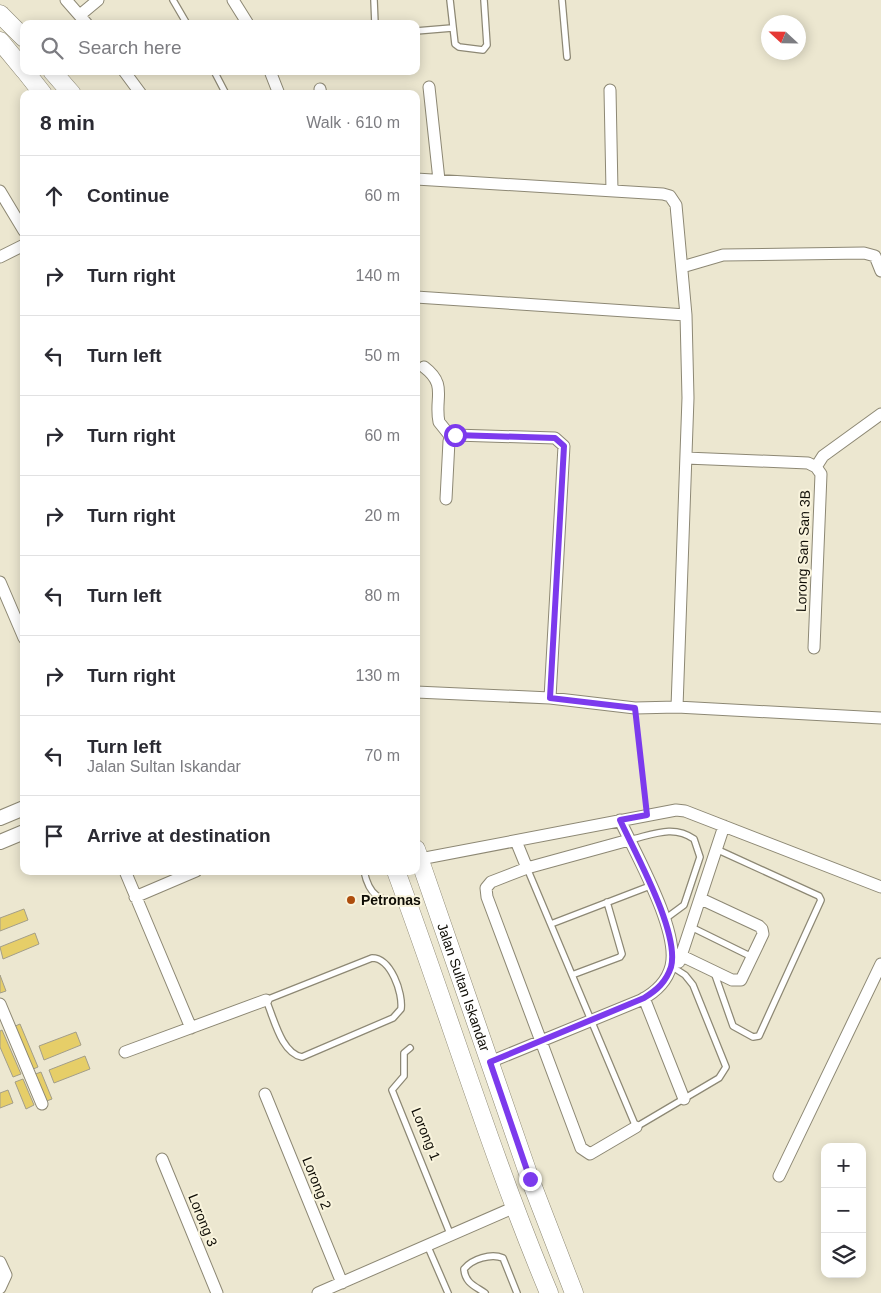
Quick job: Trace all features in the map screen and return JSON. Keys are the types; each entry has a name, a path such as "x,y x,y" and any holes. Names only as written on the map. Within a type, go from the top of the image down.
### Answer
{"main road":[{"path":"0,14 20,34"},
{"path":"0,41 20,66"},
{"path":"27,75 40,90"},
{"path":"55,75 69,90"},
{"name":"Jalan Sultan Iskandar","path":"420,860 530,1179 574,1293"},
{"name":"Jalan Sultan Iskandar","path":"397,875 452,1034 515,1207 549,1293"}],"street":[{"path":"66,0 84,20 98,0"},
{"path":"233,0 246,20"},
{"path":"127,75 138,90"},
{"path":"272,75 277,90"},
{"path":"429,88 439,180"},
{"path":"610,90 612,191"},
{"path":"420,179 663,194 670,196 676,205 686,315 688,398 677,707"},
{"path":"0,192 20,224"},
{"path":"0,257 20,247"},
{"path":"682,267 722,255 864,253 875,256 881,271"},
{"path":"420,297 686,315"},
{"path":"424,366 436,377 439,384 439,422 451,436 446,499"},
{"path":"686,458 808,463 816,467 823,456 881,414"},
{"path":"451,436 555,438 564,446 550,698"},
{"name":"Lorong San San 3B","path":"814,648 821,474 816,467"},
{"path":"0,582 20,629"},
{"path":"420,692 550,698 635,708 677,707 881,718"},
{"path":"0,818 20,810"},
{"path":"420,854 516,841 667,810 685,811 881,887"},
{"path":"490,1062 644,998 658,990 671,966 672,952 665,919 620,820"},
{"path":"671,966 678,963 682,956 724,826"},
{"path":"0,842 20,834"},
{"path":"629,840 527,868 491,882 486,888 487,897 581,1148 590,1154 636,1127"},
{"path":"516,841 527,868"},
{"path":"127,875 191,1028"},
{"path":"135,897 187,875"},
{"path":"682,956 732,980 741,980 763,934 762,929 700,899"},
{"path":"779,1176 881,964"},
{"path":"644,998 684,1099"},
{"path":"125,1052 266,1000"},
{"path":"1,1010 42,1104"},
{"name":"Lorong 2","path":"265,1094 342,1283"},
{"name":"Lorong 3","path":"162,1159 217,1293"},
{"path":"318,1293 428,1247 515,1207"},
{"path":"0,1262 6,1275 0,1288"}],"lane":[{"path":"173,0 185,20"},
{"path":"374,0 375,20"},
{"path":"450,0 454,39 459,47 485,49 487,44 484,0"},
{"path":"562,0 567,57"},
{"path":"420,31 452,28"},
{"path":"216,75 224,90"},
{"path":"629,840 667,831 687,834 694,839 700,857 684,905 665,919"},
{"path":"713,970 733,1026 753,1037 759,1036 821,900 819,896 716,849"},
{"path":"527,868 636,1127 719,1078 726,1067 693,985 685,975 671,966"},
{"path":"366,875 372,892 379,898 388,902 406,898"},
{"path":"551,924 650,886"},
{"path":"572,975 620,957 622,954 607,902"},
{"path":"691,928 752,957"},
{"path":"372,958 382,960 388,966 402,1000 402,1009 393,1018 302,1057 295,1055 288,1049 266,1000 372,958"},
{"name":"Lorong 1","path":"410,1048 404,1053 404,1076 392,1090 452,1236"},
{"path":"428,1247 448,1293"},
{"path":"485,1293 470,1284 464,1277 464,1269 468,1263 498,1256 503,1258 509,1268 517,1293"}],"path":[{"path":"635,708 647,815"}],"building":[{"path":"24,909 28,920 0,931 0,918"},
{"path":"35,933 39,944 3,959 0,947"},
{"path":"0,975 6,991 0,993"},
{"path":"20,1024 38,1067 31,1070 13,1027"},
{"path":"2,1030 21,1074 13,1077 0,1047 0,1031"},
{"path":"76,1032 81,1045 44,1060 39,1046"},
{"path":"85,1056 90,1069 54,1083 49,1070"},
{"path":"41,1072 52,1099 44,1102 33,1075"},
{"path":"23,1079 34,1105 26,1109 15,1082"},
{"path":"8,1090 13,1103 0,1108 0,1093"}],"place":[{"name":"Petronas","path":"351,900"}],"route":[{"path":"455,435 555,438 564,446 550,698 635,708 647,815 620,820 665,919 672,952 671,966 668,974 658,990 642,1000 490,1062 530,1179"}]}
